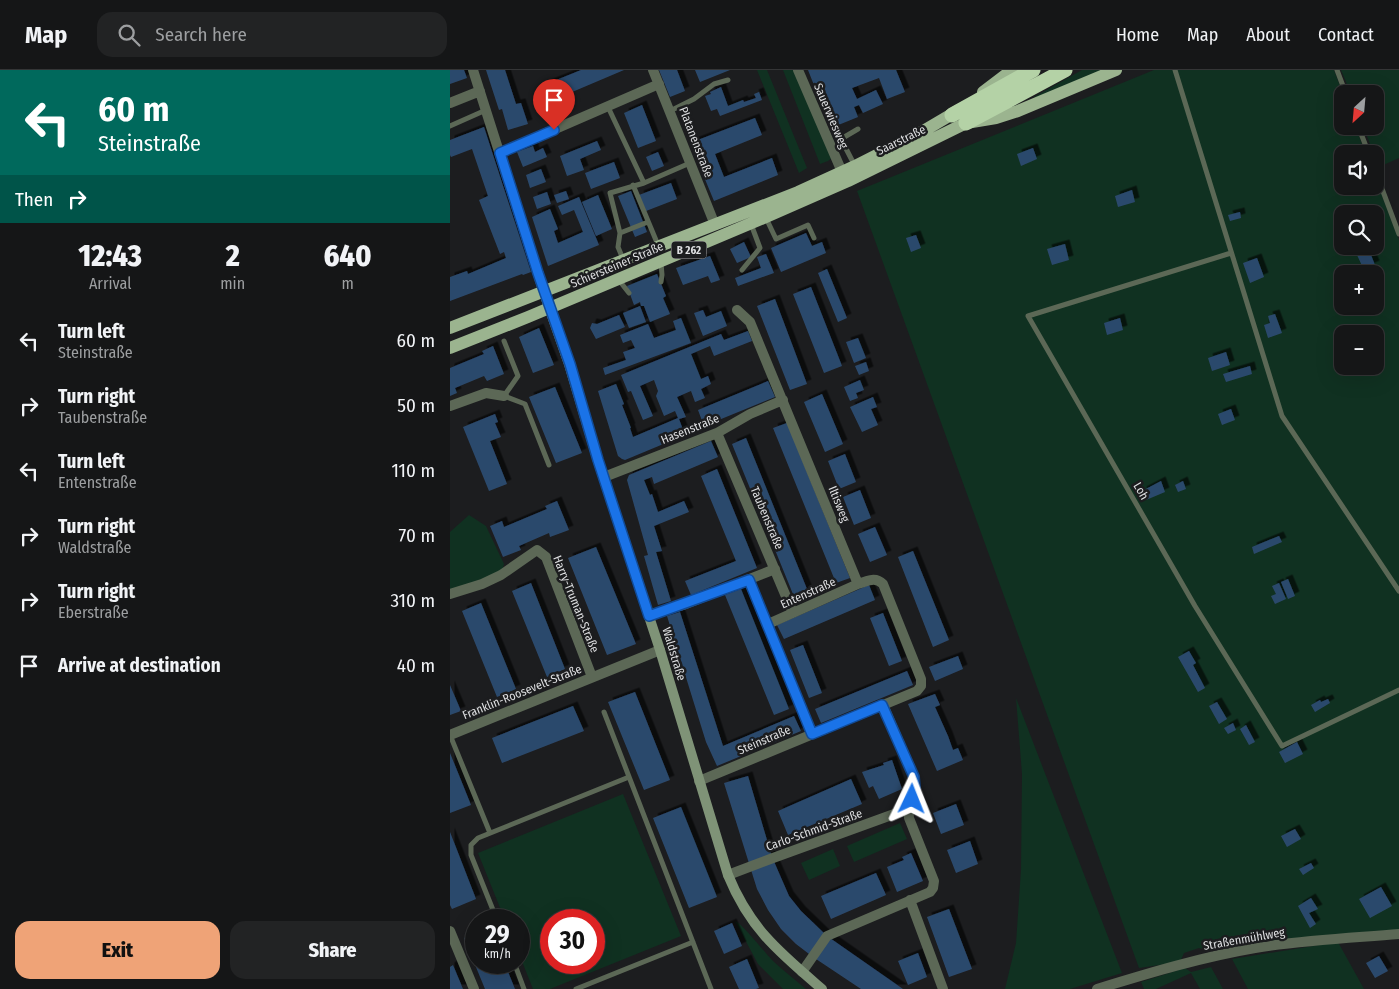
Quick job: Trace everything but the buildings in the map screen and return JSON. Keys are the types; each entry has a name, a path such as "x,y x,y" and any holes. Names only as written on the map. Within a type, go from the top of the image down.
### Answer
{"highway":[{"name":"B 262","path":"952,115 1033,70"},
{"name":"B 262","path":"966,123 1065,70"}],"main road":[{"name":"B 262","path":"952,115 1012,70"},
{"name":"B 262","path":"966,123 996,118 1018,111 1116,70"},
{"name":"Saarstraße","path":"845,177 855,166 952,115"},
{"name":"Saarstraße","path":"845,177 966,123"},
{"name":"Schiersteiner Straße","path":"450,348 751,224 845,177"},
{"name":"Schiersteiner Straße","path":"450,328 658,245 845,177"}],"street":[{"name":"Waldstraße","path":"473,70 543,290 570,364 660,650 728,876 740,902 756,926 774,947 822,989"},
{"name":"Platanenstraße","path":"653,70 715,224"},
{"name":"Sauerwiesweg","path":"798,70 845,177"},
{"path":"500,153 659,84"},
{"path":"450,103 480,91"},
{"name":"Iltisweg","path":"737,310 750,322 858,584"},
{"path":"450,406 486,393 496,393 504,396"},
{"name":"Hasenstraße","path":"604,477 718,433 750,414 783,400"},
{"name":"Taubenstraße","path":"718,433 793,613"},
{"name":"Harry-Truman-Straße","path":"450,594 482,584 501,575 537,550 546,558 592,676"},
{"path":"649,616 775,570"},
{"name":"Steinstraße","path":"699,781 882,705 917,690 921,686 921,679 883,584 879,580 873,579 858,584"},
{"path":"749,580 812,734"},
{"name":"Entenstraße","path":"768,624 858,584"},
{"name":"Franklin-Roosevelt-Straße","path":"450,735 660,650"},
{"path":"802,972 827,936 930,892 933,888 934,881 909,818 908,809 915,788 914,777 882,705"},
{"name":"Carlo-Schmid-Straße","path":"728,876 772,858 908,809"},
{"path":"910,900 943,989"},
{"path":"450,931 474,989"},
{"name":"Straßenmühlweg","path":"1097,989 1217,955 1300,942 1399,934"}],"lane":[{"path":"1175,70 1282,416 1399,591"},
{"path":"1337,70 1343,85"},
{"path":"670,111 694,99 714,84 728,80"},
{"path":"608,107 644,182"},
{"path":"450,126 486,110"},
{"path":"855,166 842,139 858,129"},
{"path":"623,259 618,247 620,233 610,193 644,182 690,162"},
{"path":"633,185 658,245"},
{"path":"1384,194 1399,234"},
{"path":"766,217 776,239 808,225 814,238"},
{"path":"620,233 648,222"},
{"path":"742,270 760,248 751,224"},
{"name":"Loh","path":"1231,252 1028,316 1195,606 1282,746 1399,690"},
{"path":"661,261 661,282"},
{"path":"618,278 629,293"},
{"path":"504,341 518,376 504,396 524,404 549,465"},
{"path":"604,712 711,989"},
{"path":"450,735 490,833"},
{"path":"493,909 471,855 471,846 478,838 629,777"},
{"path":"576,989 693,942"},
{"path":"518,974 524,989"}],"green space":[{"path":"757,70 767,70 807,168 799,173"},
{"path":"783,70 795,70 833,157 828,161 820,164"},
{"path":"1082,70 1101,70 1034,97"},
{"path":"1154,70 1334,70 1340,85 1334,85 1334,135 1359,135 1362,145 1334,145 1334,195 1382,195 1399,240 1399,930 1269,941 1207,951 1199,948 1184,953 1180,962 1139,968 857,191"},
{"path":"1341,70 1399,70 1399,158 1384,165 1384,145 1370,145 1367,135 1384,135 1384,85 1347,85"},
{"path":"469,515 486,526 504,564 501,575 450,594 450,532"},
{"path":"1016,698 1122,973 1070,989 1005,989 1016,943 1021,870 1022,774"},
{"path":"623,794 681,936 605,967 605,909 540,909 540,974 587,974 550,989 533,989 527,974 530,974 530,909 501,909 478,853"},
{"path":"900,823 907,839 854,862 847,846"},
{"path":"833,849 840,866 809,880 801,863"},
{"path":"735,921 739,923 773,961 806,989 783,989 758,964"},
{"path":"1338,942 1364,989 1248,989 1232,959"},
{"path":"1211,967 1223,989 1200,989 1191,973 1156,989 1144,989 1141,982 1185,968 1191,972"}],"route":[{"path":"554,130 500,153 538,273 570,364 598,460 649,616 749,580 812,734 882,705 914,777 915,788 912,799"}]}
